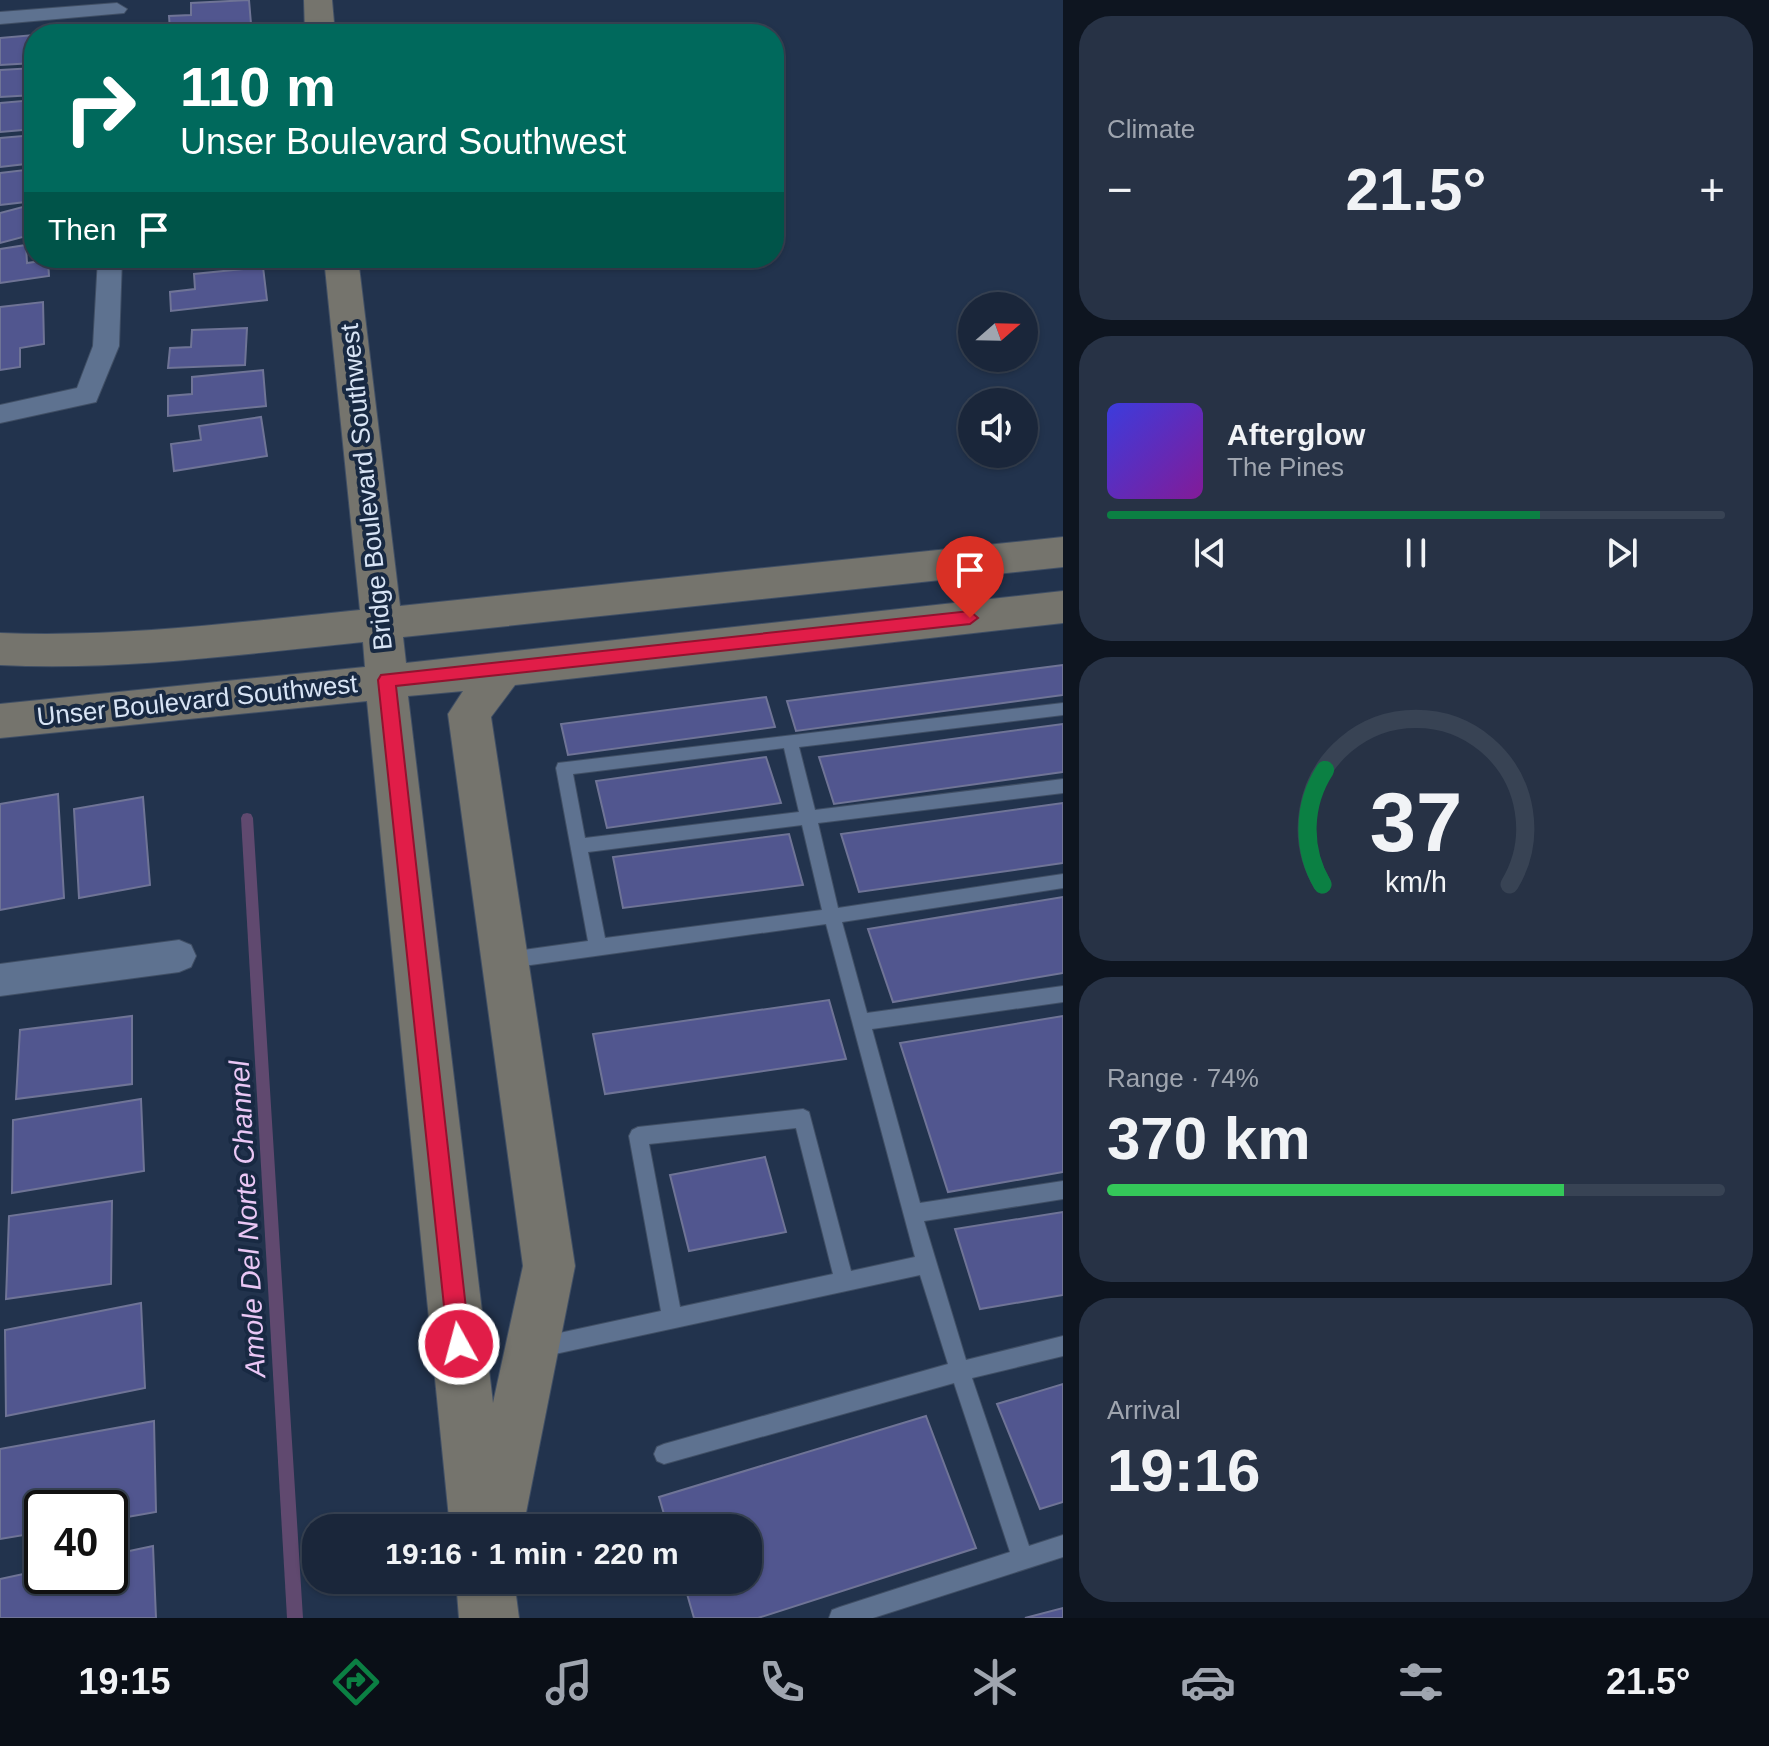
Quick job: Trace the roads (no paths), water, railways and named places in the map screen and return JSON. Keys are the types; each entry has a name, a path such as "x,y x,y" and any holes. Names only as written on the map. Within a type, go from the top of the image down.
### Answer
{"street":[{"path":"318,0 319,24"},
{"path":"0,18 117,5"},
{"path":"0,414 87,395 106,346 110,268"},
{"name":"Bridge Boulevard Southwest","path":"342,268 477,1514"},
{"path":"0,649 70,652 187,644 1063,552"},
{"name":"Unser Boulevard Southwest","path":"0,721 503,670 1063,607"},
{"path":"497,1514 549,1266 469,714 503,670"},
{"path":"0,980 179,956"},
{"path":"486,1594 489,1618"}],"lane":[{"path":"598,947 564,768 1063,709"},
{"path":"790,741 832,916 926,1264 1023,1558"},
{"path":"579,846 1063,786"},
{"path":"505,961 1063,881"},
{"path":"861,1022 1063,994"},
{"path":"672,1318 638,1136 803,1118 844,1280"},
{"path":"913,1213 1063,1190"},
{"path":"531,1349 926,1264"},
{"path":"664,1454 960,1371 1063,1346"},
{"path":"840,1618 1063,1546"}],"waterway":[{"name":"Amole Del Norte Channel","path":"247,818 295,1618"}]}
